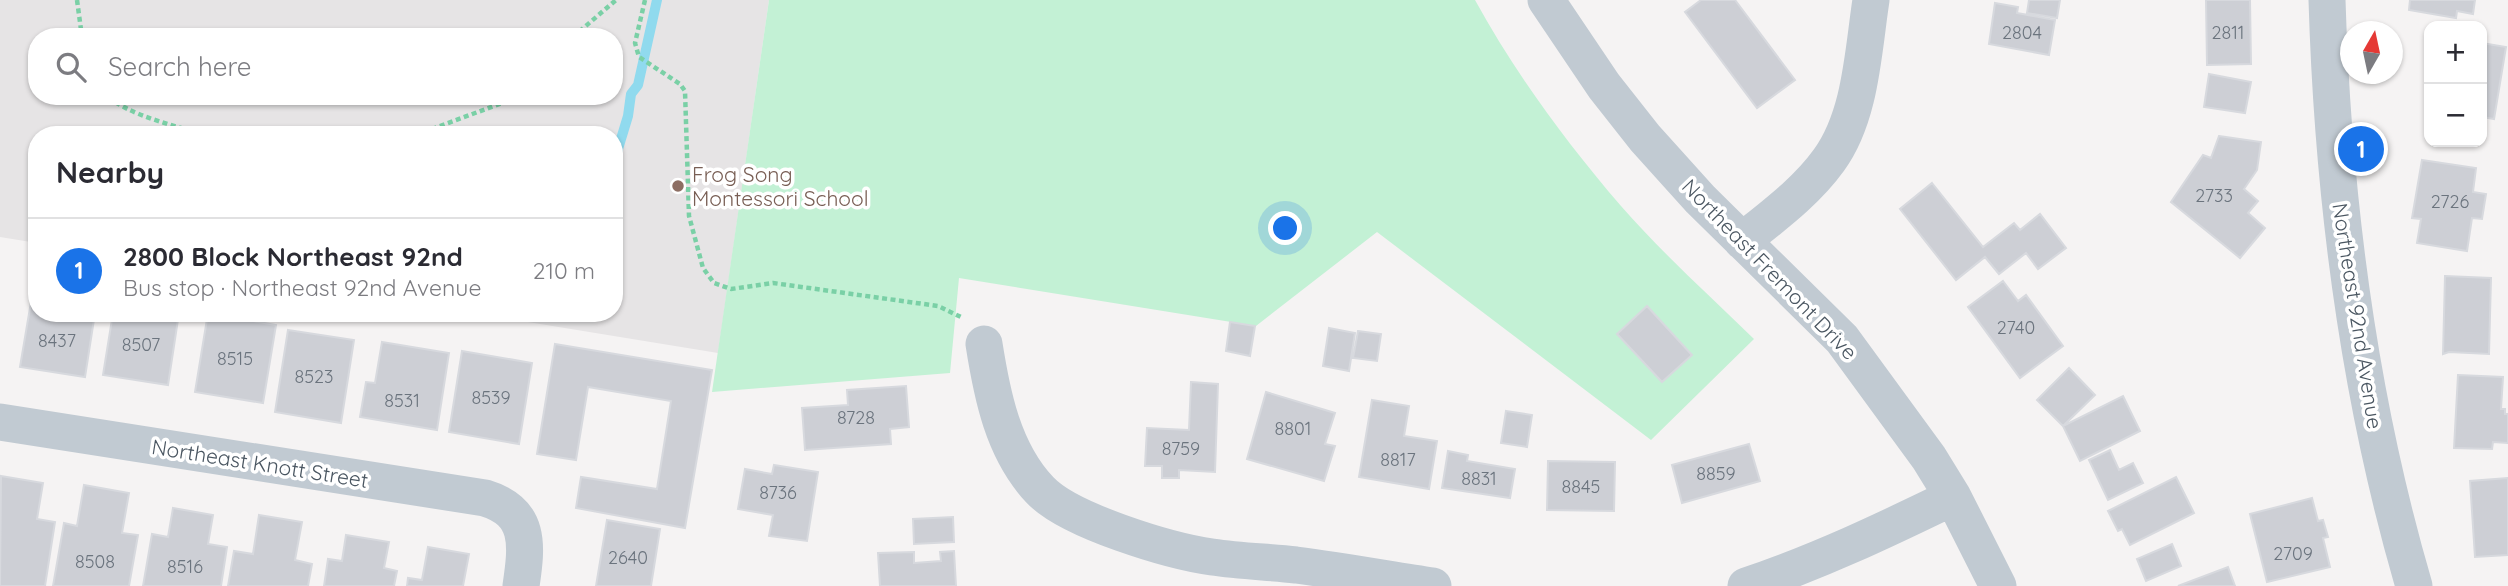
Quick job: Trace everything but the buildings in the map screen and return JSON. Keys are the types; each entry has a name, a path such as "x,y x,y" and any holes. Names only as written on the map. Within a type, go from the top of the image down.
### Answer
{"street":[{"name":"Northeast Fremont Drive","path":"1545,0 1604,86 1645,138 1742,241 1842,339 1906,425 1953,497 1998,586"},
{"path":"1742,241 1813,180 1841,139 1849,120 1857,86 1871,0"},
{"name":"Northeast 92nd Avenue","path":"2327,0 2338,182 2351,297 2374,426 2394,517 2414,586"},
{"path":"984,344 991,385 1012,447 1040,490 1060,506 1084,519 1144,540 1207,571 1296,565 1433,586"},
{"name":"Northeast Knott Street","path":"0,422 485,498 501,503 516,514 523,534 524,567 521,586"},
{"path":"1746,586 1852,546 1953,497"}],"path":[{"path":"77,0 81,28"},
{"path":"583,28 616,0"},
{"path":"645,0 635,43 636,50 639,57 681,84 685,91 689,216 703,268 714,283 731,289 773,284 938,306 964,319 978,331 984,344"},
{"path":"118,105 174,126"},
{"path":"440,126 497,105"}],"shaded area":[{"name":"Frog Song Montessori School","path":"0,0 769,0 718,353 528,322 623,322 623,126 28,126 28,242 0,237"}],"green space":[{"path":"769,0 1475,0 1524,80 1601,182 1686,274 1754,339 1651,440 1377,232 1256,326 959,278 950,373 712,392"}],"waterway":[{"path":"623,132 631,94 638,85 657,0"}],"place":[{"name":"2800 Block Northeast 92nd","path":"2361,149"},
{"name":"Frog Song Montessori School","path":"678,186"}]}
